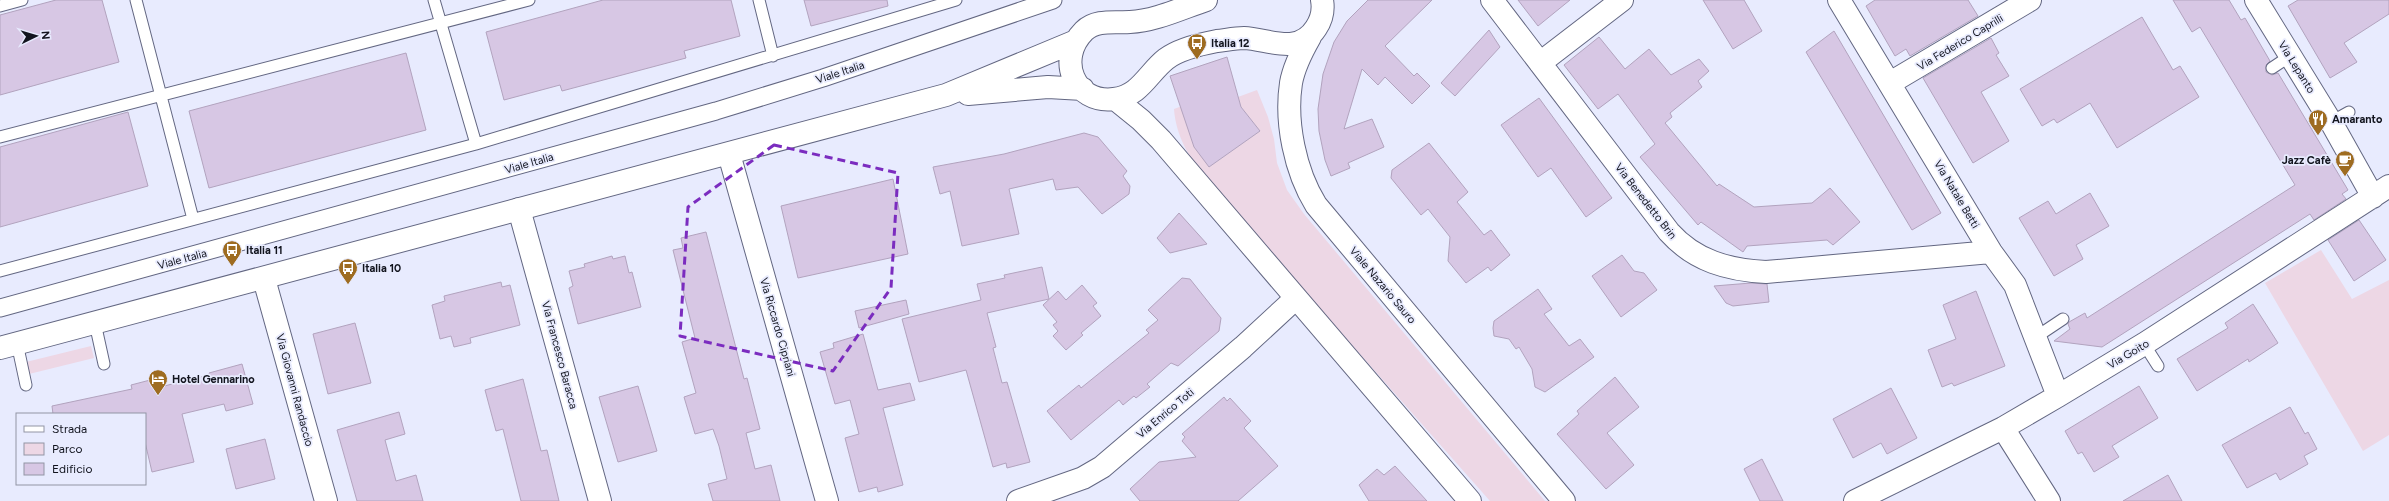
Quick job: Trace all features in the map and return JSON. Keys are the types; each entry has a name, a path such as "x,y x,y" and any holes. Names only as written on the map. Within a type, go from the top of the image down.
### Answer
{"street":[{"name":"Viale Italia","path":"0,308 716,111 823,78 1053,0"},
{"path":"1206,0 1143,20 1094,25 1085,30 1076,41 1070,56 1070,66 1075,80 1083,89 1095,97 1115,99 1137,90 1170,57 1192,48 1217,41 1244,38 1272,44 1287,45 1310,37"},
{"name":"Via Benedetto Brin","path":"1492,0 1669,232 1684,247 1707,261 1744,271 1766,272 1991,252"},
{"path":"1540,63 1622,0"},
{"name":"Via Natale Betti","path":"1839,0 1991,252 2015,285 2058,396"},
{"name":"Via Federico Caprilli","path":"1890,84 2030,0"},
{"name":"Via Lepanto","path":"2256,0 2290,56 2340,117 2381,192"},
{"name":"Viale Nazario Sauro","path":"1325,2 1321,20 1299,55 1291,82 1290,102 1295,151 1307,192 1316,205 1564,501"},
{"path":"8,345 946,95 1076,41"},
{"path":"946,95 1048,87 1083,89"},
{"path":"1115,99 1141,120 1161,140 1295,299 1470,501"},
{"name":"Via Riccardo Cipriani","path":"729,154 827,501"},
{"name":"Via Goito","path":"1855,501 2003,428 2058,396 2144,344 2381,192"},
{"name":"Via Francesco Baracca","path":"519,209 600,501"},
{"name":"Via Giovanni Randaccio","path":"264,278 326,501"},
{"name":"Via Enrico Toti","path":"1018,501 1083,478 1102,466 1243,347 1295,299"},
{"path":"2003,428 2049,501"}],"lane":[{"path":"0,6 22,0"},
{"path":"136,0 193,219"},
{"path":"434,0 476,144"},
{"path":"0,137 529,0"},
{"path":"759,0 773,56"},
{"path":"0,270 476,144 956,0"},
{"path":"2272,68 2290,56"},
{"path":"2036,337 2063,319"},
{"path":"95,322 104,364"},
{"path":"2144,344 2158,366"},
{"path":"8,345 26,385"}],"highlighted area":[{"path":"774,145 898,173 891,288 833,371 680,336 688,207"}],"green space":[{"path":"1257,90 1268,117 1274,139 1277,163 1287,190 1304,214 1545,501 1490,501 1203,177 1180,136 1174,109 1182,106 1209,167 1260,131 1241,107 1238,97"},
{"path":"2321,250 2352,299 2389,280 2389,435 2363,451 2265,283"},
{"path":"91,346 94,358 29,374 26,362"}],"building":[{"path":"56,0 102,0 119,62 0,95 0,15"},
{"path":"603,0 731,0 740,36 684,51 686,58 562,91 560,85 504,100 486,32"},
{"path":"804,0 887,0 888,6 811,26"},
{"path":"1368,0 1432,0 1385,46 1414,76 1417,73 1430,86 1412,104 1385,77 1378,85 1362,69 1344,129 1372,119 1384,147 1348,163 1350,168 1331,176 1325,160 1319,131 1318,109 1323,74 1334,42 1347,21"},
{"path":"1518,0 1570,0 1538,26"},
{"path":"1703,0 1744,0 1762,31 1733,49"},
{"path":"1875,0 1968,0 1978,16 1910,56 1906,49 1895,56 1866,6"},
{"path":"2173,0 2229,0 2241,20 2245,18 2270,61 2266,65 2266,72 2272,75 2278,73 2348,190 2342,194 2346,199 2314,220 2310,214 2102,347 2054,341 2070,329 2068,324 2069,322 2085,313 2087,318 2295,185 2200,27 2192,32"},
{"path":"2298,0 2389,0 2389,14 2344,43 2357,62 2330,78 2288,6"},
{"path":"2142,17 2173,70 2180,66 2199,97 2117,148 2090,103 2057,123 2054,119 2042,126 2020,89"},
{"path":"1489,30 1500,47 1455,96 1441,83"},
{"path":"1834,31 1941,213 1912,230 1806,52"},
{"path":"1599,37 1625,69 1649,49 1671,75 1699,59 1709,71 1698,81 1702,87 1670,113 1672,117 1665,123 1717,186 1719,184 1754,207 1812,203 1830,188 1860,222 1833,245 1827,240 1747,246 1743,252 1701,222 1698,225 1640,157 1655,144 1618,94 1598,109 1564,65"},
{"path":"1991,38 1999,53 1996,55 2009,76 1981,92 2009,141 1973,163 1923,78"},
{"path":"406,53 426,130 209,188 189,111"},
{"path":"1227,57 1241,107 1260,131 1209,167 1194,147 1170,76"},
{"path":"1539,98 1612,198 1586,217 1551,168 1538,177 1501,125"},
{"path":"128,112 148,186 0,227 0,147"},
{"path":"1084,133 1098,137 1127,171 1123,176 1130,186 1129,194 1102,214 1078,187 1056,190 1053,179 1009,189 1019,234 962,246 950,191 940,194 933,167 1004,154"},
{"path":"1429,143 1468,192 1457,202 1484,235 1491,230 1510,255 1491,271 1488,267 1466,283 1448,261 1450,237 1428,209 1421,215 1391,178 1392,170"},
{"path":"893,179 908,254 798,278 781,206"},
{"path":"2090,193 2109,226 2076,245 2083,259 2054,276 2019,218 2048,201 2056,214"},
{"path":"1179,213 1207,244 1170,253 1157,238"},
{"path":"2359,220 2386,260 2354,281 2328,240"},
{"path":"706,232 744,379 747,378 760,429 746,433 755,469 771,465 780,501 713,501 708,484 727,479 719,446 713,429 695,434 684,397 696,393 682,342 695,338 673,250 683,248 681,238"},
{"path":"1622,255 1634,271 1644,273 1657,290 1621,317 1592,276"},
{"path":"612,256 613,259 625,256 629,273 632,272 641,307 578,324 569,288 573,286 569,271 585,267 584,264"},
{"path":"1042,267 1049,299 987,313 996,347 993,348 1002,383 1007,382 1030,462 1007,468 1006,463 993,467 966,370 919,382 902,319 981,300 977,284 1005,278 1004,275"},
{"path":"1182,278 1190,279 1221,318 1219,331 1178,366 1171,363 1147,384 1150,387 1136,398 1134,396 1123,405 1119,400 1071,440 1047,411 1079,385 1081,388 1149,333 1146,330 1158,320 1148,310"},
{"path":"501,282 502,287 510,285 520,325 470,338 471,343 454,347 451,336 440,339 432,305 445,301 444,296"},
{"path":"1751,283 1767,284 1769,302 1733,306 1726,303 1714,286"},
{"path":"1082,285 1097,303 1093,306 1101,316 1081,333 1083,335 1066,350 1053,336 1058,331 1053,325 1057,322 1043,305 1058,291 1066,300"},
{"path":"1538,289 1552,309 1544,314 1569,346 1580,339 1594,357 1545,392 1535,387 1532,369 1519,347 1516,349 1509,339 1494,336 1493,328 1494,321"},
{"path":"1976,291 2005,366 1954,386 1952,383 1942,387 1928,350 1956,339 1943,305"},
{"path":"906,300 909,314 859,328 855,311"},
{"path":"2253,304 2278,343 2249,362 2248,359 2197,391 2177,359 2228,328 2225,323"},
{"path":"355,323 371,383 328,394 313,334"},
{"path":"863,334 878,390 910,383 915,400 883,408 903,485 878,492 877,487 859,492 845,438 859,434 850,400 835,404 820,352 834,348 833,343"},
{"path":"242,364 253,404 226,411 224,404 182,414 194,462 152,472 146,446 146,413 53,413 52,406 132,389 131,385 154,379 156,388 209,375 209,373"},
{"path":"1615,377 1639,407 1607,433 1634,465 1606,489 1557,434 1579,414 1577,411"},
{"path":"523,379 541,451 547,450 559,501 521,501 503,429 496,431 485,390"},
{"path":"638,386 657,451 618,462 599,397"},
{"path":"2139,386 2158,418 2112,446 2119,457 2094,472 2082,452 2078,454 2065,431"},
{"path":"1891,388 1917,438 1887,454 1881,443 1853,458 1833,419"},
{"path":"1224,397 1227,401 1230,398 1251,421 1244,428 1278,466 1238,501 1140,501 1130,489 1159,462 1196,457 1182,441 1185,437 1182,434"},
{"path":"2290,407 2305,434 2308,432 2317,449 2304,456 2308,464 2280,480 2276,473 2247,488 2222,445"},
{"path":"399,412 405,434 385,440 396,481 416,475 423,501 357,501 337,430"},
{"path":"265,439 275,479 236,489 226,449"},
{"path":"1762,459 1783,501 1760,501 1744,469"},
{"path":"1395,466 1427,501 1369,501 1359,485 1377,469 1384,475"},
{"path":"2168,475 2182,501 2123,501"}],"place":[{"name":"Italia 12","path":"1197,60"},
{"name":"Amaranto","path":"2318,136"},
{"name":"Jazz Cafè","path":"2345,177"},
{"name":"Italia 11","path":"232,267"},
{"name":"Italia 10","path":"348,285"},
{"name":"Hotel Gennarino","path":"158,396"}]}
